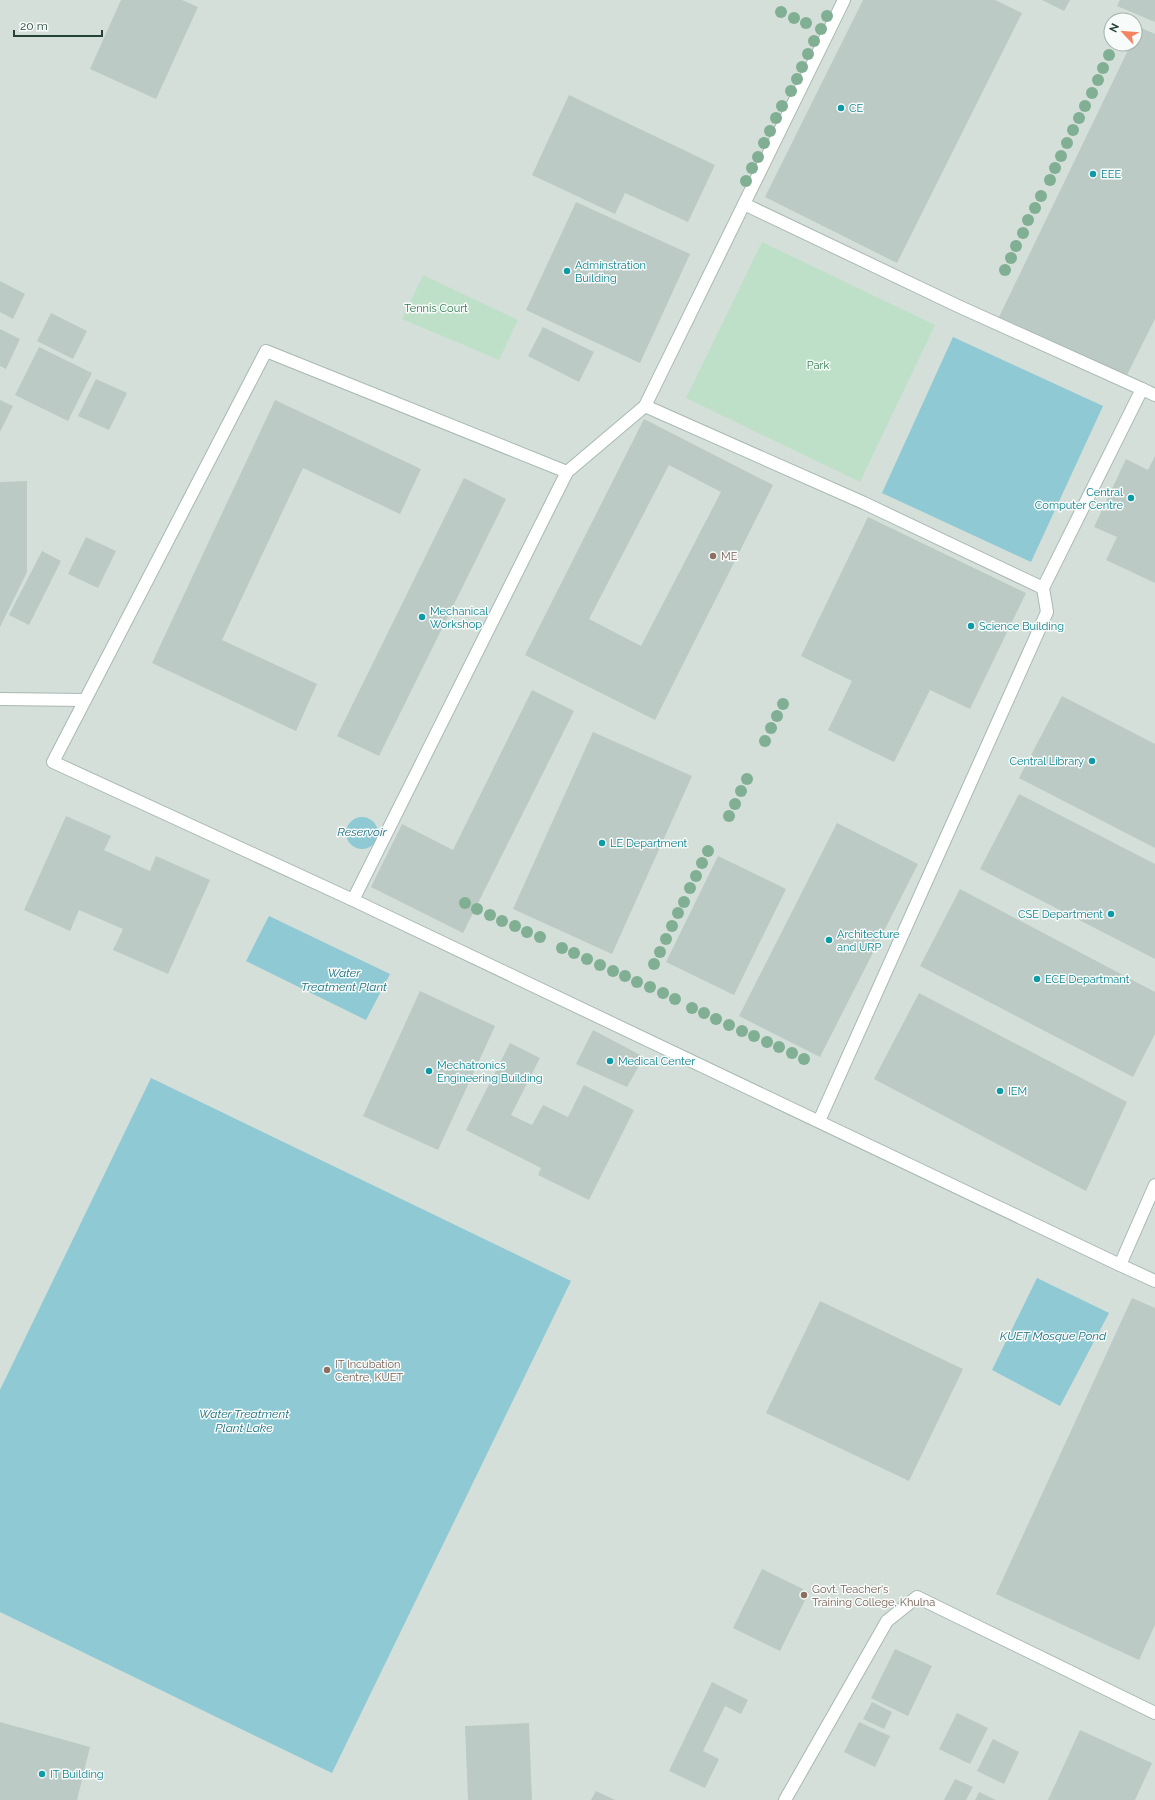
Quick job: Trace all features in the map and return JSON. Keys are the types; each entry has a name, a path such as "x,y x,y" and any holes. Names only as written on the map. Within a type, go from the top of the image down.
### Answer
{"street":[{"path":"353,900 567,472 645,406 844,0"},
{"path":"744,204 958,306 1155,395"},
{"path":"567,472 266,352 53,762 353,900 1155,1281"},
{"path":"819,1121 1047,612 1043,588 1142,389"},
{"path":"645,406 864,502 1043,588"},
{"path":"0,698 85,700"},
{"path":"1120,1265 1152,1199 1155,1185"},
{"path":"785,1800 887,1621 917,1597 1155,1713"}],"shaded area":[{"path":"0,0 1155,0 1155,1800 0,1800"}],"green space":[{"name":"Park","path":"762,242 935,325 860,482 686,398"},
{"name":"Tennis Court","path":"423,275 518,320 499,360 402,319"}],"water":[{"path":"953,337 1103,406 1031,562 882,493"},
{"name":"Reservoir","path":"365,817 371,819 376,824 378,833 376,842 371,847 359,849 353,847 348,842 346,830 348,824 353,819"},
{"name":"Water Treatment Plant","path":"269,916 390,974 366,1020 246,961"},
{"name":"Water Treatment Plant Lake","path":"151,1078 571,1281 332,1773 0,1612 0,1390"},
{"name":"KUET Mosque Pond","path":"1037,1278 1109,1313 1060,1406 992,1370"}],"building":[{"path":"121,0 182,0 198,7 156,99 90,69"},
{"name":"CE","path":"863,0 995,0 1022,13 897,263 765,197"},
{"path":"1042,0 1070,0 1064,11"},
{"path":"1120,0 1155,0 1155,22 1143,17 1143,12 1131,12 1117,6"},
{"name":"EEE","path":"1143,29 1155,34 1155,319 1125,379 998,319 1127,52 1143,52"},
{"path":"569,95 715,165 688,222 625,193 615,214 532,175"},
{"name":"Adminstration Building","path":"576,202 690,254 640,363 526,310"},
{"path":"0,281 25,294 13,319 0,312"},
{"path":"51,313 87,331 73,359 37,341"},
{"path":"543,327 594,352 579,382 528,356"},
{"path":"0,329 20,339 6,369 0,366"},
{"path":"39,347 92,373 68,421 15,395"},
{"path":"96,379 127,393 109,430 78,416"},
{"path":"0,400 13,406 0,432"},
{"path":"275,400 421,469 400,514 303,468 222,640 317,684 296,731 152,663"},
{"name":"ME","path":"644,419 773,485 655,720 525,655","holes":["669,465 721,492 641,646 589,619"]},
{"name":"Central Computer Centre","path":"1155,456 1155,583 1106,560 1117,537 1094,527 1126,459 1148,470"},
{"name":"Mechanical Workshop","path":"464,478 506,499 379,756 337,736"},
{"path":"27,481 27,572 0,627 0,482"},
{"name":"Science Building","path":"868,517 1026,593 970,709 930,690 894,762 828,730 852,681 801,656"},
{"path":"86,537 116,551 98,588 68,574"},
{"path":"42,551 61,561 29,625 9,615"},
{"path":"532,690 574,711 463,933 371,887 402,824 453,850"},
{"name":"Central Library","path":"1062,696 1155,744 1155,848 1019,778"},
{"name":"LE Department","path":"593,732 692,776 612,954 513,909"},
{"name":"CSE Department","path":"1019,794 1155,864 1155,959 980,869"},
{"path":"66,816 111,836 104,850 150,871 156,856 210,880 168,974 113,950 123,929 79,910 70,931 24,910"},
{"name":"Architecture and URP","path":"837,823 918,864 820,1057 739,1016"},
{"path":"718,856 786,889 734,995 666,962"},
{"name":"ECE Departmant","path":"960,889 1155,992 1155,1034 1133,1077 920,966"},
{"name":"Mechatronics Engineering Building","path":"420,991 495,1026 438,1150 363,1116"},
{"name":"IEM","path":"919,993 1127,1102 1086,1191 874,1079"},
{"name":"Medical Center","path":"593,1030 644,1057 627,1087 576,1064"},
{"path":"510,1043 540,1058 511,1115 532,1125 543,1105 568,1117 584,1085 634,1110 589,1200 538,1175 541,1168 466,1130"},
{"path":"1132,1298 1155,1308 1155,1625 1139,1660 996,1594"},
{"path":"820,1301 963,1369 909,1481 766,1413"},
{"path":"762,1569 809,1592 780,1651 733,1628"},
{"path":"895,1649 932,1666 908,1716 871,1698"},
{"path":"712,1682 748,1700 741,1714 725,1706 703,1751 719,1759 705,1788 669,1771"},
{"path":"872,1702 892,1712 884,1729 863,1719"},
{"path":"957,1713 988,1728 970,1764 939,1749"},
{"name":"IT Building","path":"0,1722 90,1747 77,1800 0,1800"},
{"path":"859,1722 890,1736 875,1767 844,1752"},
{"path":"529,1723 532,1800 468,1800 465,1726"},
{"path":"1080,1730 1152,1763 1135,1800 1048,1800"},
{"path":"993,1739 1019,1752 1004,1784 977,1771"},
{"path":"955,1779 973,1787 966,1800 944,1800"},
{"path":"596,1791 615,1800 591,1800"},
{"path":"979,1792 996,1800 975,1800"}],"place":[{"name":"CE","path":"841,108"},
{"name":"EEE","path":"1093,174"},
{"name":"Adminstration Building","path":"567,271"},
{"name":"Central Computer Centre","path":"1131,498"},
{"name":"ME","path":"713,556"},
{"name":"Mechanical Workshop","path":"422,617"},
{"name":"Science Building","path":"971,626"},
{"name":"Central Library","path":"1092,761"},
{"name":"LE Department","path":"602,843"},
{"name":"CSE Department","path":"1111,914"},
{"name":"Architecture and URP","path":"829,940"},
{"name":"ECE Departmant","path":"1037,979"},
{"name":"Medical Center","path":"610,1061"},
{"name":"Mechatronics Engineering Building","path":"429,1071"},
{"name":"IEM","path":"1000,1091"},
{"name":"IT Incubation Centre, KUET","path":"327,1370"},
{"name":"Govt. Teacher's Training College, Khulna","path":"804,1595"},
{"name":"IT Building","path":"42,1774"}]}
